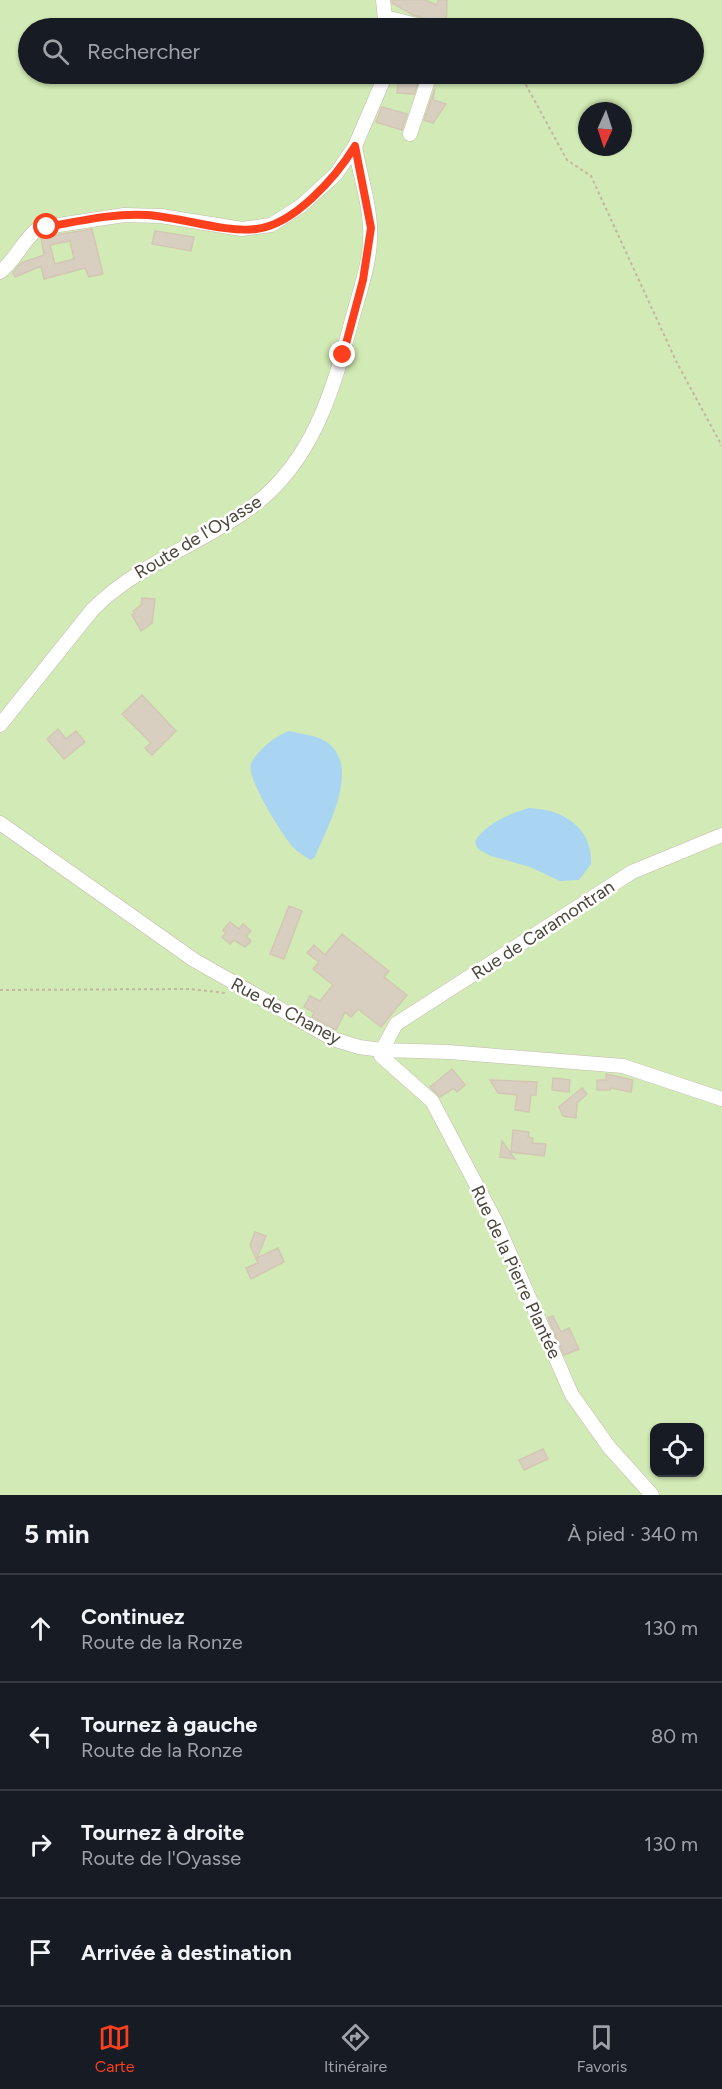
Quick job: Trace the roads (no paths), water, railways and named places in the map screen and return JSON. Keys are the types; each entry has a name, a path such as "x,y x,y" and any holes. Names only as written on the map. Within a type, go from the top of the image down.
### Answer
{"street":[{"path":"383,0 385,18"},
{"path":"0,272 10,265 33,232 39,228 107,216 161,216 242,229 271,225 286,217 319,191 336,174 355,146 382,84"},
{"path":"410,135 427,84"},
{"name":"Route de l'Oyasse","path":"0,725 93,609 108,594 126,579 246,512 279,484 303,454 333,389 369,253 371,228 355,146"},
{"name":"Rue de Chaney","path":"0,823 224,978 333,1039 359,1047 382,1050 449,1052 600,1063 639,1070 722,1099"},
{"name":"Rue de Caramontran","path":"382,1050 396,1024 632,872 722,835"},
{"name":"Rue de la Pierre Plantée","path":"382,1050 381,1056 432,1101 496,1222 572,1395 609,1447 652,1495"}],"water":[{"path":"289,731 325,741 336,752 341,765 342,780 339,797 315,857 311,860 294,848 281,830 259,793 251,771 251,764 262,749"},
{"path":"529,808 553,812 574,823 581,831 587,840 591,864 579,880 560,881 530,867 491,856 478,849 475,842 484,830 506,816"}]}
